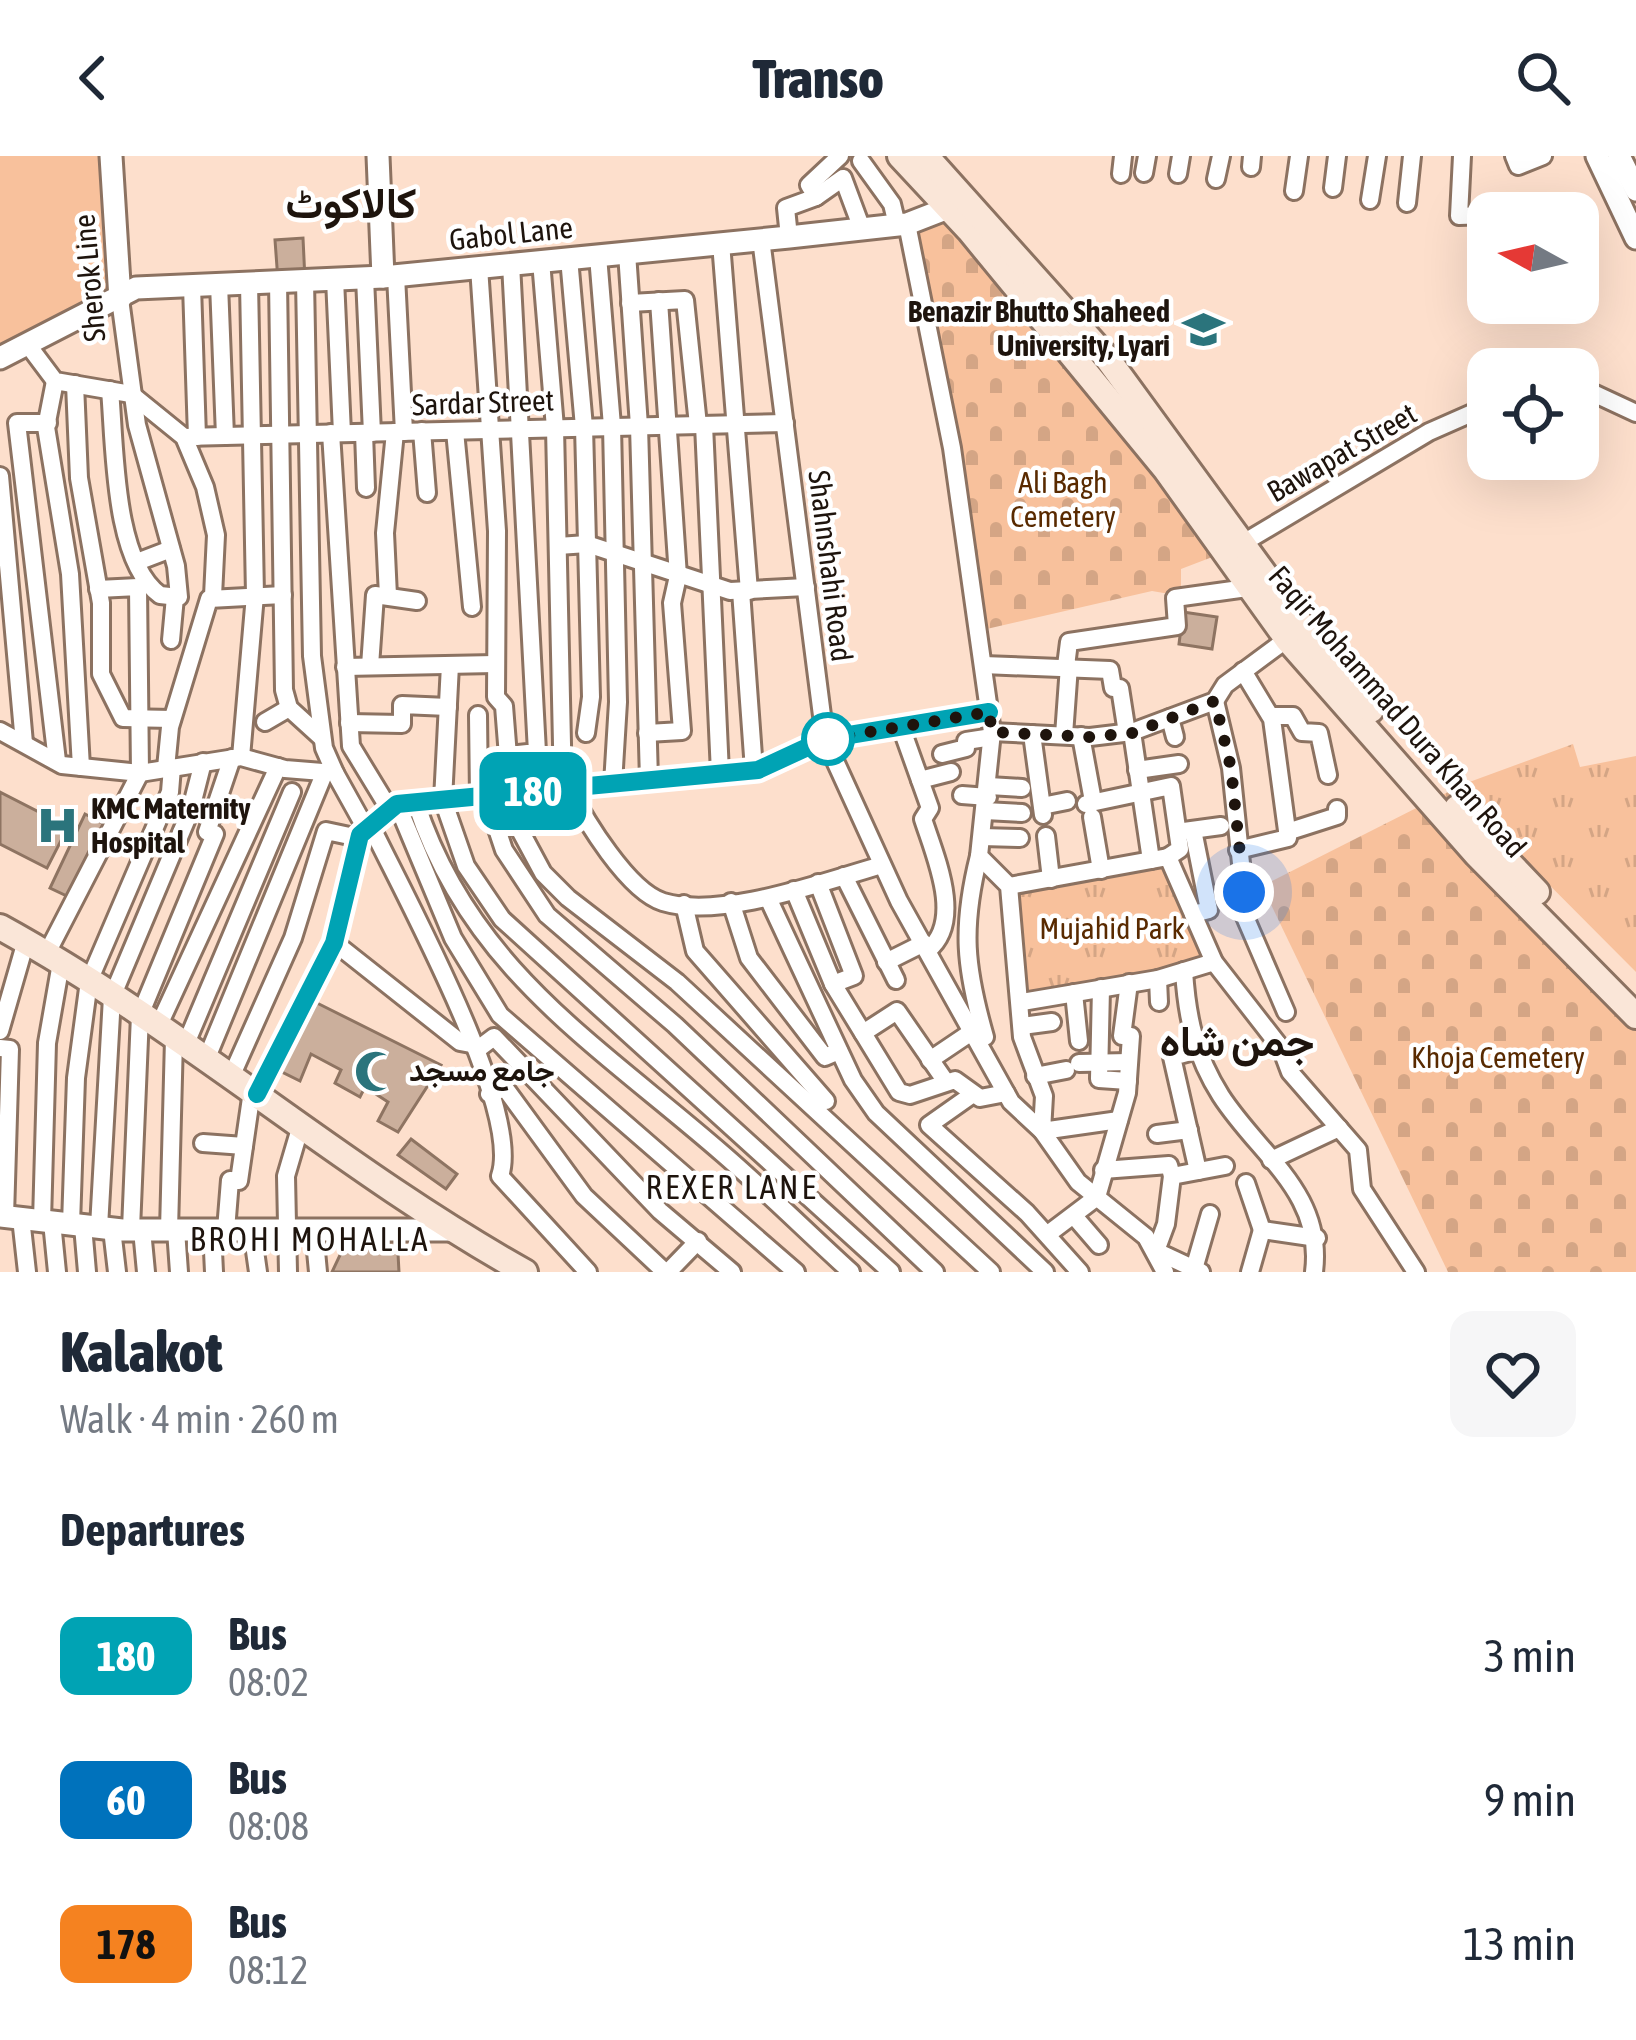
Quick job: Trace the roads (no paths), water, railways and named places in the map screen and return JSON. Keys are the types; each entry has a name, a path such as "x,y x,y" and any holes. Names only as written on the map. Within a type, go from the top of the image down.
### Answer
{"main road":[{"name":"Faqir Mohammad Dura Khan Road","path":"900,156 958,205"},
{"name":"Faqir Mohammad Dura Khan Road","path":"926,156 958,205 1074,338 1234,548 1432,782 1636,994"},
{"name":"Faqir Mohammad Dura Khan Road","path":"1234,548 1247,588 1287,639 1477,854 1636,1016"},
{"path":"0,927 246,1087 448,1230 525,1272"}],"street":[{"name":"Sherok Line","path":"111,156 131,394 171,550 175,597 171,640"},
{"path":"366,488 381,277 378,156"},
{"path":"1216,179 1221,156"},
{"path":"1294,191 1299,156"},
{"path":"1333,188 1337,156"},
{"path":"1370,200 1377,156"},
{"path":"1407,203 1412,156"},
{"path":"1462,156 1459,216 1467,216"},
{"path":"1514,156 1518,166 1543,156"},
{"path":"1597,156 1636,238"},
{"path":"1619,156 1636,190"},
{"path":"816,197 809,185 831,159"},
{"path":"861,161 902,225 952,448 992,734 982,837 964,913 970,986 994,1069 1006,1093 1042,1131 1078,1182 1147,1237 1165,1272"},
{"path":"789,237 786,208 816,197 843,178 862,229"},
{"name":"Gabol Lane","path":"0,358 136,288 381,277 789,237 902,225 958,205"},
{"name":"Shahnshahi Road","path":"761,239 825,739 883,865 994,1069"},
{"path":"721,243 740,424 754,770"},
{"path":"626,253 639,426 649,780"},
{"path":"598,256 612,426 618,702 613,784"},
{"path":"569,258 584,427 591,697 586,733"},
{"path":"542,261 555,428 566,788 586,824 639,886 660,901 683,904 768,898 883,865"},
{"path":"508,755 537,752 511,264"},
{"path":"478,267 497,531 495,664 508,755 494,795"},
{"path":"381,277 407,432 427,493"},
{"path":"334,279 336,433 351,746 393,807 453,938 500,1015 796,1272"},
{"path":"305,280 312,656 329,773 365,830 477,1047 505,1152 500,1176 588,1272"},
{"path":"278,281 289,708 322,739"},
{"path":"179,1272 172,1230 172,1037 215,834 207,832 237,757 255,595 249,283"},
{"path":"219,284 225,436"},
{"path":"69,1223 76,1078 89,981 170,792 172,719 202,613 213,596 216,536 190,437 192,286"},
{"path":"630,303 685,300 701,425 720,773"},
{"path":"647,733 682,730 672,603 678,575 658,301"},
{"path":"28,345 55,381 131,394 190,437"},
{"path":"55,381 48,423 70,574 81,767"},
{"path":"75,384 79,478 98,589 101,674 123,718 172,719"},
{"path":"110,390 120,508 137,562 153,590 175,597"},
{"path":"1599,396 1636,413"},
{"name":"Bawapat Street","path":"1234,548 1429,432 1467,415"},
{"path":"48,423 17,423 57,761"},
{"name":"Sardar Street","path":"190,437 784,423"},
{"path":"455,430 472,607"},
{"path":"388,596 385,533 407,432"},
{"path":"0,446 21,444"},
{"path":"0,476 24,743"},
{"path":"558,546 586,544 708,585 745,591 806,587"},
{"path":"137,562 171,550"},
{"path":"0,1031 140,773 138,586 98,589"},
{"path":"1101,870 1072,736 1069,642 1178,626 1175,598 1247,588"},
{"path":"213,596 283,595"},
{"path":"370,666 375,595 417,601"},
{"path":"11,600 39,598"},
{"path":"644,640 675,638"},
{"path":"942,754 966,748 965,740 992,734 1072,736 1172,728 1215,701 1225,685 1287,639"},
{"path":"345,667 495,664"},
{"path":"450,665 443,800 466,866 502,919 891,1272"},
{"path":"982,665 1110,670 1113,688 1120,688 1159,858 1193,914 1214,962 1281,1048 1290,1072 1358,1150 1363,1189 1416,1272"},
{"path":"1238,850 1288,838 1271,716 1243,670"},
{"path":"77,674 101,674"},
{"path":"1215,701 1231,768 1244,892 1236,896 1286,1012"},
{"path":"349,723 402,724 403,705 448,707"},
{"path":"265,722 289,708"},
{"path":"246,1087 334,943 365,830 393,807 754,770 825,739 989,712"},
{"path":"478,715 504,850 547,915 675,1025 935,1272"},
{"path":"1271,716 1293,716 1302,731 1319,733 1328,775"},
{"path":"886,962 938,942 948,901 923,819 930,808 901,727"},
{"path":"0,731 57,761 81,767 140,773 237,757 329,773"},
{"path":"1032,734 1043,810 1084,806 1171,785 1209,910 1193,914"},
{"path":"56,1272 112,997 190,809 203,762"},
{"path":"1137,770 1179,764"},
{"path":"172,1037 248,833 278,767"},
{"path":"920,780 951,772"},
{"path":"26,1272 69,1223 172,1037 329,773"},
{"path":"987,798 1022,788"},
{"path":"172,1037 292,792"},
{"path":"494,795 543,873 568,898 676,982 991,1272"},
{"path":"962,795 987,798 1022,813"},
{"path":"416,803 458,900 513,970 554,1012 724,1155 850,1272"},
{"path":"1287,832 1319,825 1337,816 1337,809"},
{"path":"1185,831 1221,826"},
{"path":"214,1272 230,1180 238,1181 246,1087 326,831 365,830"},
{"path":"1009,886 1159,858 1180,849 1185,831"},
{"path":"248,833 271,842"},
{"path":"1046,836 1051,879"},
{"path":"982,837 1019,838"},
{"path":"979,856 1009,886 1022,1026 1046,1112 1042,1131"},
{"path":"844,876 896,980"},
{"path":"818,883 854,976 833,984"},
{"path":"794,890 833,984 899,1092 910,1095 960,1081 987,1099 1006,1093"},
{"path":"768,898 838,1051 876,1112 1045,1272"},
{"path":"731,902 749,958 825,1057 838,1051"},
{"path":"683,904 695,951 826,1101"},
{"path":"334,943 460,1042 477,1047 494,1037 660,1211 732,1272"},
{"path":"45,952 47,1043 69,1223 116,1272"},
{"path":"1022,1001 1158,979 1214,962"},
{"path":"1184,971 1188,1030 1223,1099 1308,1208 1317,1238 1314,1272"},
{"path":"1158,979 1159,1002"},
{"path":"1048,1234 1097,1197 1128,1072 1131,1036 1122,1036 1129,983"},
{"path":"1101,988 1099,1079 1128,1072"},
{"path":"1074,993 1079,1041"},
{"path":"863,1033 897,1011 946,1082"},
{"path":"1022,1026 1052,1022"},
{"path":"930,1060 973,1031"},
{"path":"0,1048 10,1049 5,1113 69,1223 86,1272"},
{"path":"1198,1050 1172,1058 1198,1171"},
{"path":"1035,1076 1099,1060"},
{"path":"489,1094 505,1088 584,1196 672,1271 698,1240"},
{"path":"974,1094 929,1124 1048,1234 1080,1272"},
{"path":"1042,1131 1119,1120"},
{"path":"288,1272 286,1176 301,1125"},
{"path":"1271,1160 1339,1128"},
{"path":"1157,1135 1189,1130"},
{"path":"203,1143 244,1146"},
{"path":"1103,1170 1169,1165 1166,1224 1156,1252"},
{"path":"1172,1176 1225,1166"},
{"path":"1246,1183 1262,1230 1250,1272"},
{"path":"1156,1252 1198,1270 1210,1214"},
{"path":"1074,1216 1099,1245"},
{"path":"69,1223 172,1230 448,1230"},
{"path":"69,1223 146,1272"},
{"path":"252,1230 258,1272"},
{"path":"314,1230 319,1272"},
{"path":"1262,1230 1317,1238"}],"place":[{"name":"Benazir Bhutto Shaheed University, Lyari","path":"1204,329"},
{"name":"KMC Maternity Hospital","path":"57,826"},
{"name":"جامع مسجد","path":"375,1071"}],"district":[{"name":"کالاکوٹ","path":"351,203"},
{"name":"جمن شاہ","path":"1237,1041"},
{"name":"REXER LANE","path":"732,1187"},
{"name":"BROHI MOHALLA","path":"310,1239"}],"park label":[{"name":"Ali Bagh Cemetery","path":"1063,500"},
{"name":"Mujahid Park","path":"1112,929"},
{"name":"Khoja Cemetery","path":"1498,1058"}]}
